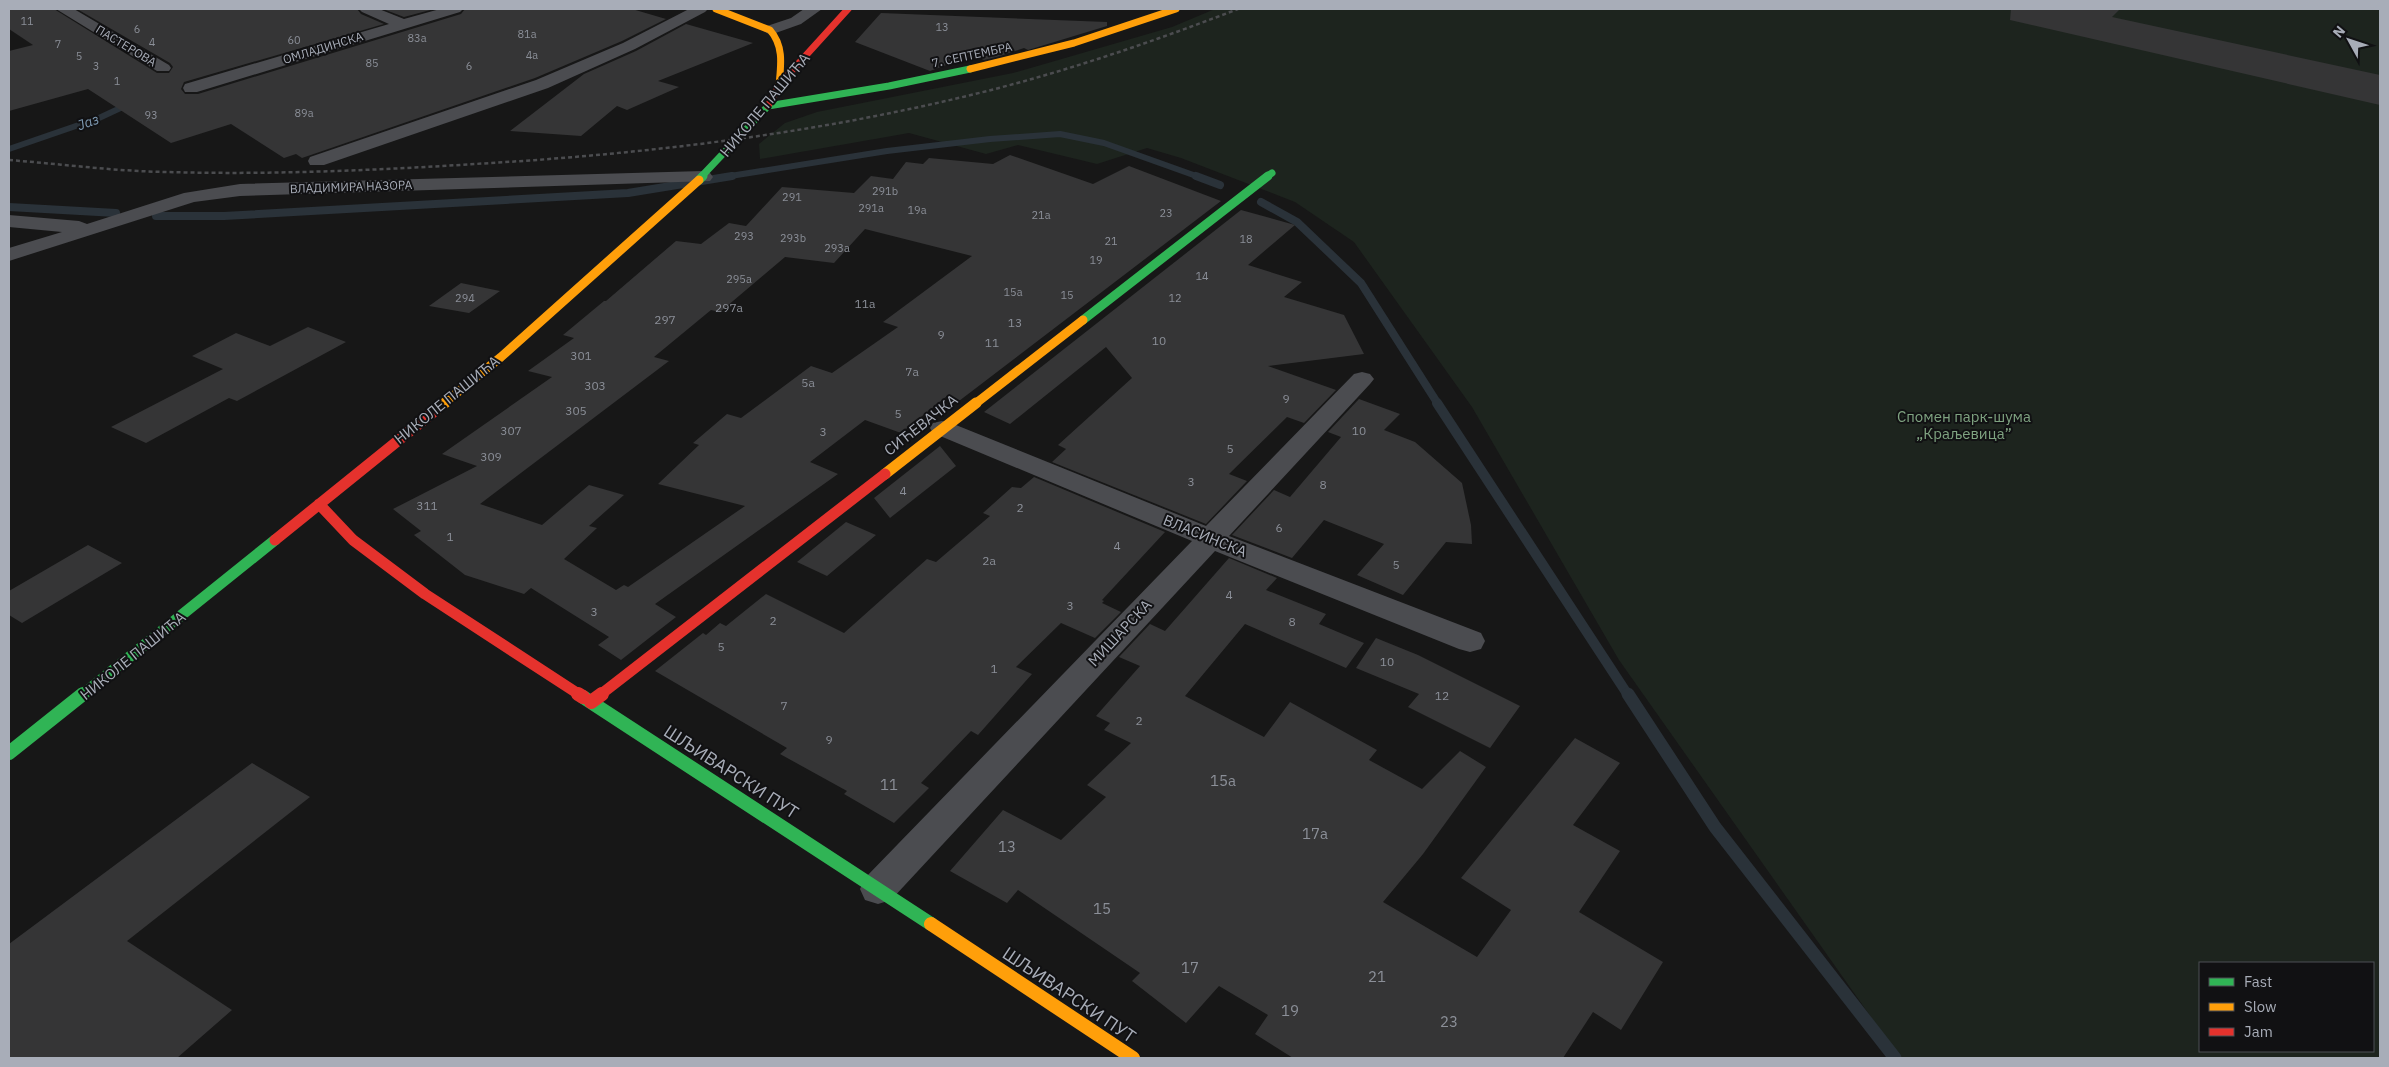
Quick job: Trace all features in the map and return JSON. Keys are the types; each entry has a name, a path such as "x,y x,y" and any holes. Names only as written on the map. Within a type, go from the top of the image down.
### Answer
{"main road":[{"path":"716,9 770,30 780,40 779,85"},
{"name":"НИКОЛЕ ПАШИЋА","path":"9,753 156,637 501,356 699,181 758,118 768,106 779,85 848,9"},
{"name":"7. СЕПТЕМБРА","path":"768,106 889,86 1024,58 1127,27 1176,9"},
{"name":"СИЋЕВАЧКА","path":"591,702 1272,173"},
{"name":"ШЉИВАРСКИ ПУТ","path":"319,504 353,540 399,576 1133,1058"}],"street":[{"name":"ПАСТЕРОВА","path":"64,9 163,68"},
{"path":"367,9 402,24"},
{"name":"ОМЛАДИНСКА","path":"191,88 455,9"},
{"name":"ВЛАДИМИРА НАЗОРА","path":"317,161 542,84 629,46 700,9"},
{"path":"770,30 796,21 814,9"},
{"name":"ВЛАДИМИРА НАЗОРА","path":"9,255 191,197 240,190 699,181"},
{"path":"9,221 91,228"},
{"name":"МИШАРСКА","path":"878,889 1209,538 1362,379"},
{"name":"ВЛАСИНСКА","path":"942,428 1209,538 1470,641"}],"green space":[{"name":"Спомен парк-шума „Краљевица”","path":"1215,9 2380,9 2380,1058 1900,1058 1619,660 1472,407 1354,242 1295,202 1181,158 1147,148 1097,164 1018,145 986,154 909,133 760,159 759,144 785,123 817,112 1013,73 1172,27"}],"building":[{"path":"9,9 54,9 157,73 169,73 173,67 170,63 77,9 357,9 361,14 384,24 184,82 181,89 185,94 198,94 461,14 465,9 632,9 666,19 622,41 535,78 302,158 296,154 284,158 231,124 171,143 88,89 9,111 9,51 33,45 9,29"},
{"path":"383,9 434,9 404,17"},
{"path":"2011,9 2120,9 2112,17 2380,75 2380,105 2010,20"},
{"path":"881,13 1107,22 1107,26 1028,50 1024,48 984,60 973,55 930,71 855,42"},
{"path":"686,24 753,43 658,81 679,87 627,110 617,106 581,136 510,131 584,74 636,51"},
{"path":"1010,155 1093,184 1129,166 1221,201 959,401 947,396 901,433 865,420 810,462 838,474 655,604 676,617 621,660 598,645 609,637 531,588 524,594 465,575 414,535 421,531 393,509 477,466 442,454 552,377 528,371 574,338 563,335 676,241 701,244 729,223 746,226 782,187 854,193 871,176 893,179 906,162 923,164 929,158 993,164","holes":["865,229 972,256 883,322 898,327 832,373 811,366 741,418 727,414 693,443 699,445 658,484 745,506 628,587 624,585 616,590 564,559 597,528 589,526 624,495 589,485 542,525 480,504 669,361 654,357 711,310 720,312 785,257 834,263"]},
{"path":"1241,210 1295,225 1248,265 1302,282 1284,297 1344,315 1364,354 1268,366 1336,390 1304,423 1287,417 1229,474 1247,481 1206,524 1052,462 1066,449 1058,445 1132,378 1106,347 1010,424 984,412"},
{"path":"461,283 500,291 469,313 429,306"},
{"path":"308,327 346,342 237,401 229,398 146,443 111,427 223,369 192,356 236,333 270,346"},
{"path":"1359,399 1400,414 1384,430 1415,442 1462,483 1471,525 1472,544 1446,542 1403,595 1357,575 1384,544 1324,520 1292,558 1232,535 1274,490 1290,497 1341,437 1328,432"},
{"path":"940,446 956,466 890,518 874,498"},
{"path":"1034,477 1165,532 1102,600 1104,601 1102,603 1121,612 1095,638 1061,623 1016,667 1032,674 978,735 971,731 921,783 929,788 894,823 844,794 847,791 780,754 787,748 655,671 703,633 706,635 720,623 726,626 766,594 844,633 927,559 936,562 990,516 983,513 1012,487 1021,488"},
{"path":"846,522 876,535 827,576 797,562"},
{"path":"88,545 122,563 22,623 9,615 9,591"},
{"path":"1229,558 1277,578 1266,590 1326,614 1319,624 1364,643 1346,668 1245,624 1185,696 1264,737 1290,702 1377,750 1369,760 1422,789 1460,751 1486,767 1423,854 1383,902 1477,957 1511,910 1461,878 1575,738 1620,763 1573,825 1620,851 1579,912 1663,962 1621,1030 1593,1012 1563,1058 1293,1058 1255,1034 1268,1015 1219,986 1186,1023 1132,981 1140,973 1018,890 1007,903 950,871 1003,810 1061,840 1106,797 1087,785 1131,743 1104,730 1110,723 1096,716 1140,666 1119,657 1150,624 1165,631"},
{"path":"1376,638 1418,655 1520,706 1490,748 1408,707 1419,694 1356,668"},
{"path":"252,763 310,797 127,941 232,1010 177,1058 9,1058 9,944"}],"waterway":[{"name":"Јаз","path":"9,149 99,118 129,104"},
{"path":"724,177 887,151 990,139 1060,134 1104,143 1199,177"},
{"path":"156,216 224,216 628,193 732,176"},
{"path":"1196,176 1220,185"},
{"path":"1261,202 1297,222 1361,283 1438,404"},
{"path":"9,207 116,213"},
{"path":"1437,403 1628,695"},
{"path":"1628,694 1715,827 1895,1058"}],"railway":[{"path":"9,160 146,171 206,173 288,172 369,170 491,163 674,147 856,120 975,94 1108,56 1238,9"}],"traffic: fast":[{"path":"699,180 768,106 889,86 970,69"},
{"path":"1083,320 1272,173"},
{"path":"9,753 275,540"},
{"path":"583,697 931,924"}],"traffic: slow":[{"path":"716,9 770,30 775,36 781,56 779,85"},
{"path":"970,69 1074,43 1176,9"},
{"path":"436,410 501,357 699,180"},
{"path":"885,474 1083,320"},
{"path":"931,924 1133,1058"}],"traffic: jam":[{"path":"768,106 779,85 848,9"},
{"path":"275,540 436,410"},
{"path":"591,702 885,474"},
{"path":"319,504 353,540 425,594 583,697"}]}
